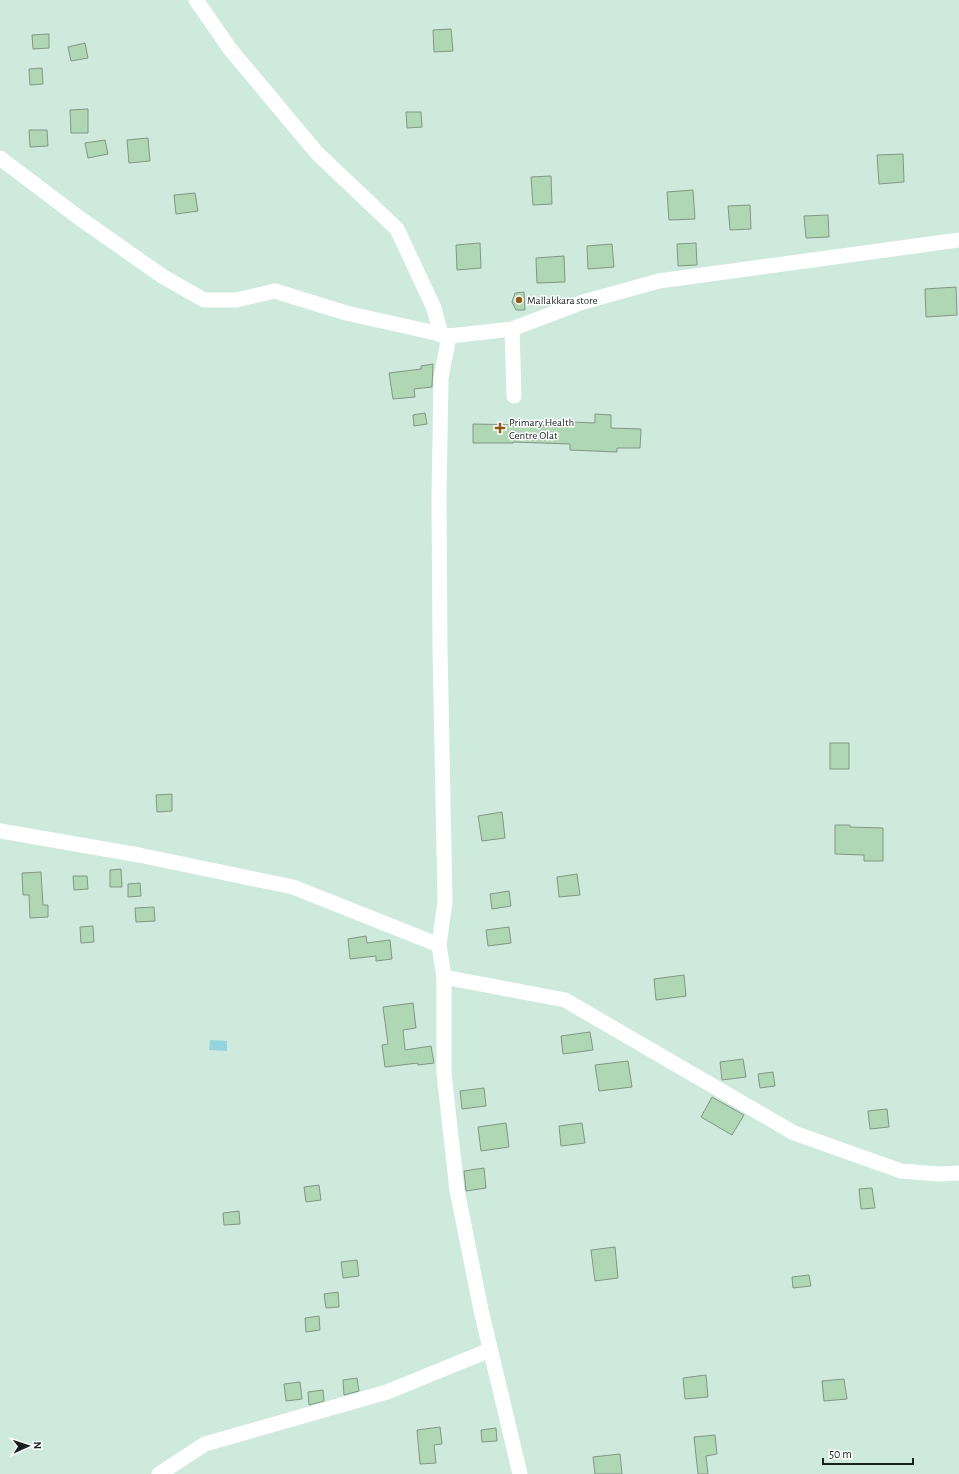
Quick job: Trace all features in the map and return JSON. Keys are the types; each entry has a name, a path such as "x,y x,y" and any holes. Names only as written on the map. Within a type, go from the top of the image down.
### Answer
{"street":[{"path":"196,0 230,49 317,153 397,229 434,308 445,336 441,378 439,498 440,648 445,902 439,946 444,976 444,1074 457,1190 490,1350 520,1474"},
{"path":"0,158 78,217 162,276 204,300 236,300 275,291 346,313 445,336 512,329 583,302 659,281 959,240"},
{"path":"512,329 514,396"},
{"path":"0,832 139,855 293,887 439,946"},
{"path":"444,976 565,1000 794,1133 901,1171 940,1174 959,1173"},
{"path":"160,1474 205,1444 387,1392 490,1350"}],"water":[{"path":"210,1040 227,1041 227,1051 209,1050"}],"building":[{"path":"451,29 453,51 434,52 433,30"},
{"path":"49,34 49,48 33,49 32,35"},
{"path":"85,43 88,58 71,61 68,47"},
{"path":"42,68 43,84 30,85 29,69"},
{"path":"88,109 88,133 71,133 70,110"},
{"path":"406,112 421,112 422,127 407,128"},
{"path":"29,130 47,130 48,146 30,147"},
{"path":"148,138 150,161 129,163 127,140"},
{"path":"105,140 108,154 88,158 85,143"},
{"path":"903,154 904,182 879,184 877,155"},
{"path":"551,176 552,204 533,205 531,177"},
{"path":"693,190 695,219 669,220 667,192"},
{"path":"195,193 198,211 176,214 174,195"},
{"path":"750,205 751,229 730,230 728,206"},
{"path":"828,215 829,237 806,238 804,216"},
{"path":"480,243 481,268 457,270 456,245"},
{"path":"696,243 697,265 678,266 677,244"},
{"path":"612,244 614,267 588,269 587,246"},
{"path":"564,256 565,282 537,283 536,258"},
{"path":"956,287 957,315 926,317 925,289"},
{"name":"Mallakkara store","path":"524,292 525,310 516,310 512,302 515,293"},
{"path":"433,364 432,387 414,389 415,397 393,399 389,373 421,369 421,366"},
{"path":"425,413 427,424 414,426 413,415"},
{"path":"595,414 611,415 611,428 641,429 640,448 617,448 617,452 570,450 570,444 513,442 473,443 473,424 571,426 571,422 595,423"},
{"path":"830,743 849,743 849,769 830,769"},
{"path":"172,794 172,811 157,812 156,795"},
{"path":"502,812 505,838 482,841 478,816"},
{"path":"835,825 883,828 883,861 864,861 864,855 835,854"},
{"path":"121,869 122,887 110,887 110,870"},
{"path":"41,872 43,905 48,905 48,917 30,918 29,895 23,895 22,873"},
{"path":"577,874 580,895 559,897 557,877"},
{"path":"73,876 87,876 88,889 74,890"},
{"path":"140,883 141,896 128,897 128,884"},
{"path":"509,891 511,906 492,909 490,894"},
{"path":"154,907 155,921 136,922 135,908"},
{"path":"93,926 94,942 81,943 80,927"},
{"path":"509,927 511,943 488,946 486,930"},
{"path":"366,936 367,943 390,940 392,959 376,961 376,956 350,959 348,939"},
{"path":"684,975 686,996 656,1000 654,979"},
{"path":"413,1003 416,1028 403,1030 405,1050 431,1046 434,1063 418,1065 418,1063 385,1067 382,1045 388,1044 383,1007"},
{"path":"590,1032 593,1050 563,1054 561,1036"},
{"path":"743,1059 746,1077 722,1080 720,1062"},
{"path":"628,1061 632,1087 599,1091 595,1065"},
{"path":"773,1072 775,1086 760,1088 758,1074"},
{"path":"484,1088 486,1106 462,1109 460,1091"},
{"path":"712,1097 744,1115 732,1135 701,1117"},
{"path":"887,1109 889,1127 870,1129 868,1111"},
{"path":"506,1123 509,1147 481,1151 478,1127"},
{"path":"582,1123 585,1143 561,1146 559,1126"},
{"path":"484,1168 486,1188 466,1191 464,1171"},
{"path":"319,1185 321,1200 306,1202 304,1187"},
{"path":"872,1188 875,1208 861,1209 859,1189"},
{"path":"239,1211 240,1224 224,1225 223,1213"},
{"path":"615,1247 618,1278 595,1281 591,1250"},
{"path":"357,1260 359,1276 343,1278 341,1262"},
{"path":"809,1275 811,1286 793,1288 792,1277"},
{"path":"338,1292 339,1307 326,1308 324,1294"},
{"path":"319,1316 320,1330 306,1332 305,1318"},
{"path":"706,1375 708,1397 685,1399 683,1378"},
{"path":"357,1378 359,1391 344,1395 343,1380"},
{"path":"844,1379 847,1399 824,1401 822,1381"},
{"path":"300,1382 302,1399 286,1401 284,1384"},
{"path":"323,1390 324,1401 309,1405 308,1392"},
{"path":"440,1427 442,1444 434,1445 436,1463 420,1464 417,1430"},
{"path":"496,1428 497,1441 482,1442 481,1430"},
{"path":"715,1435 717,1454 706,1456 708,1474 698,1474 694,1437"},
{"path":"620,1454 622,1474 595,1474 593,1457"}],"place":[{"name":"Mallakkara store","path":"519,300"},
{"name":"Primary Health Centre Olat","path":"500,428"}]}
